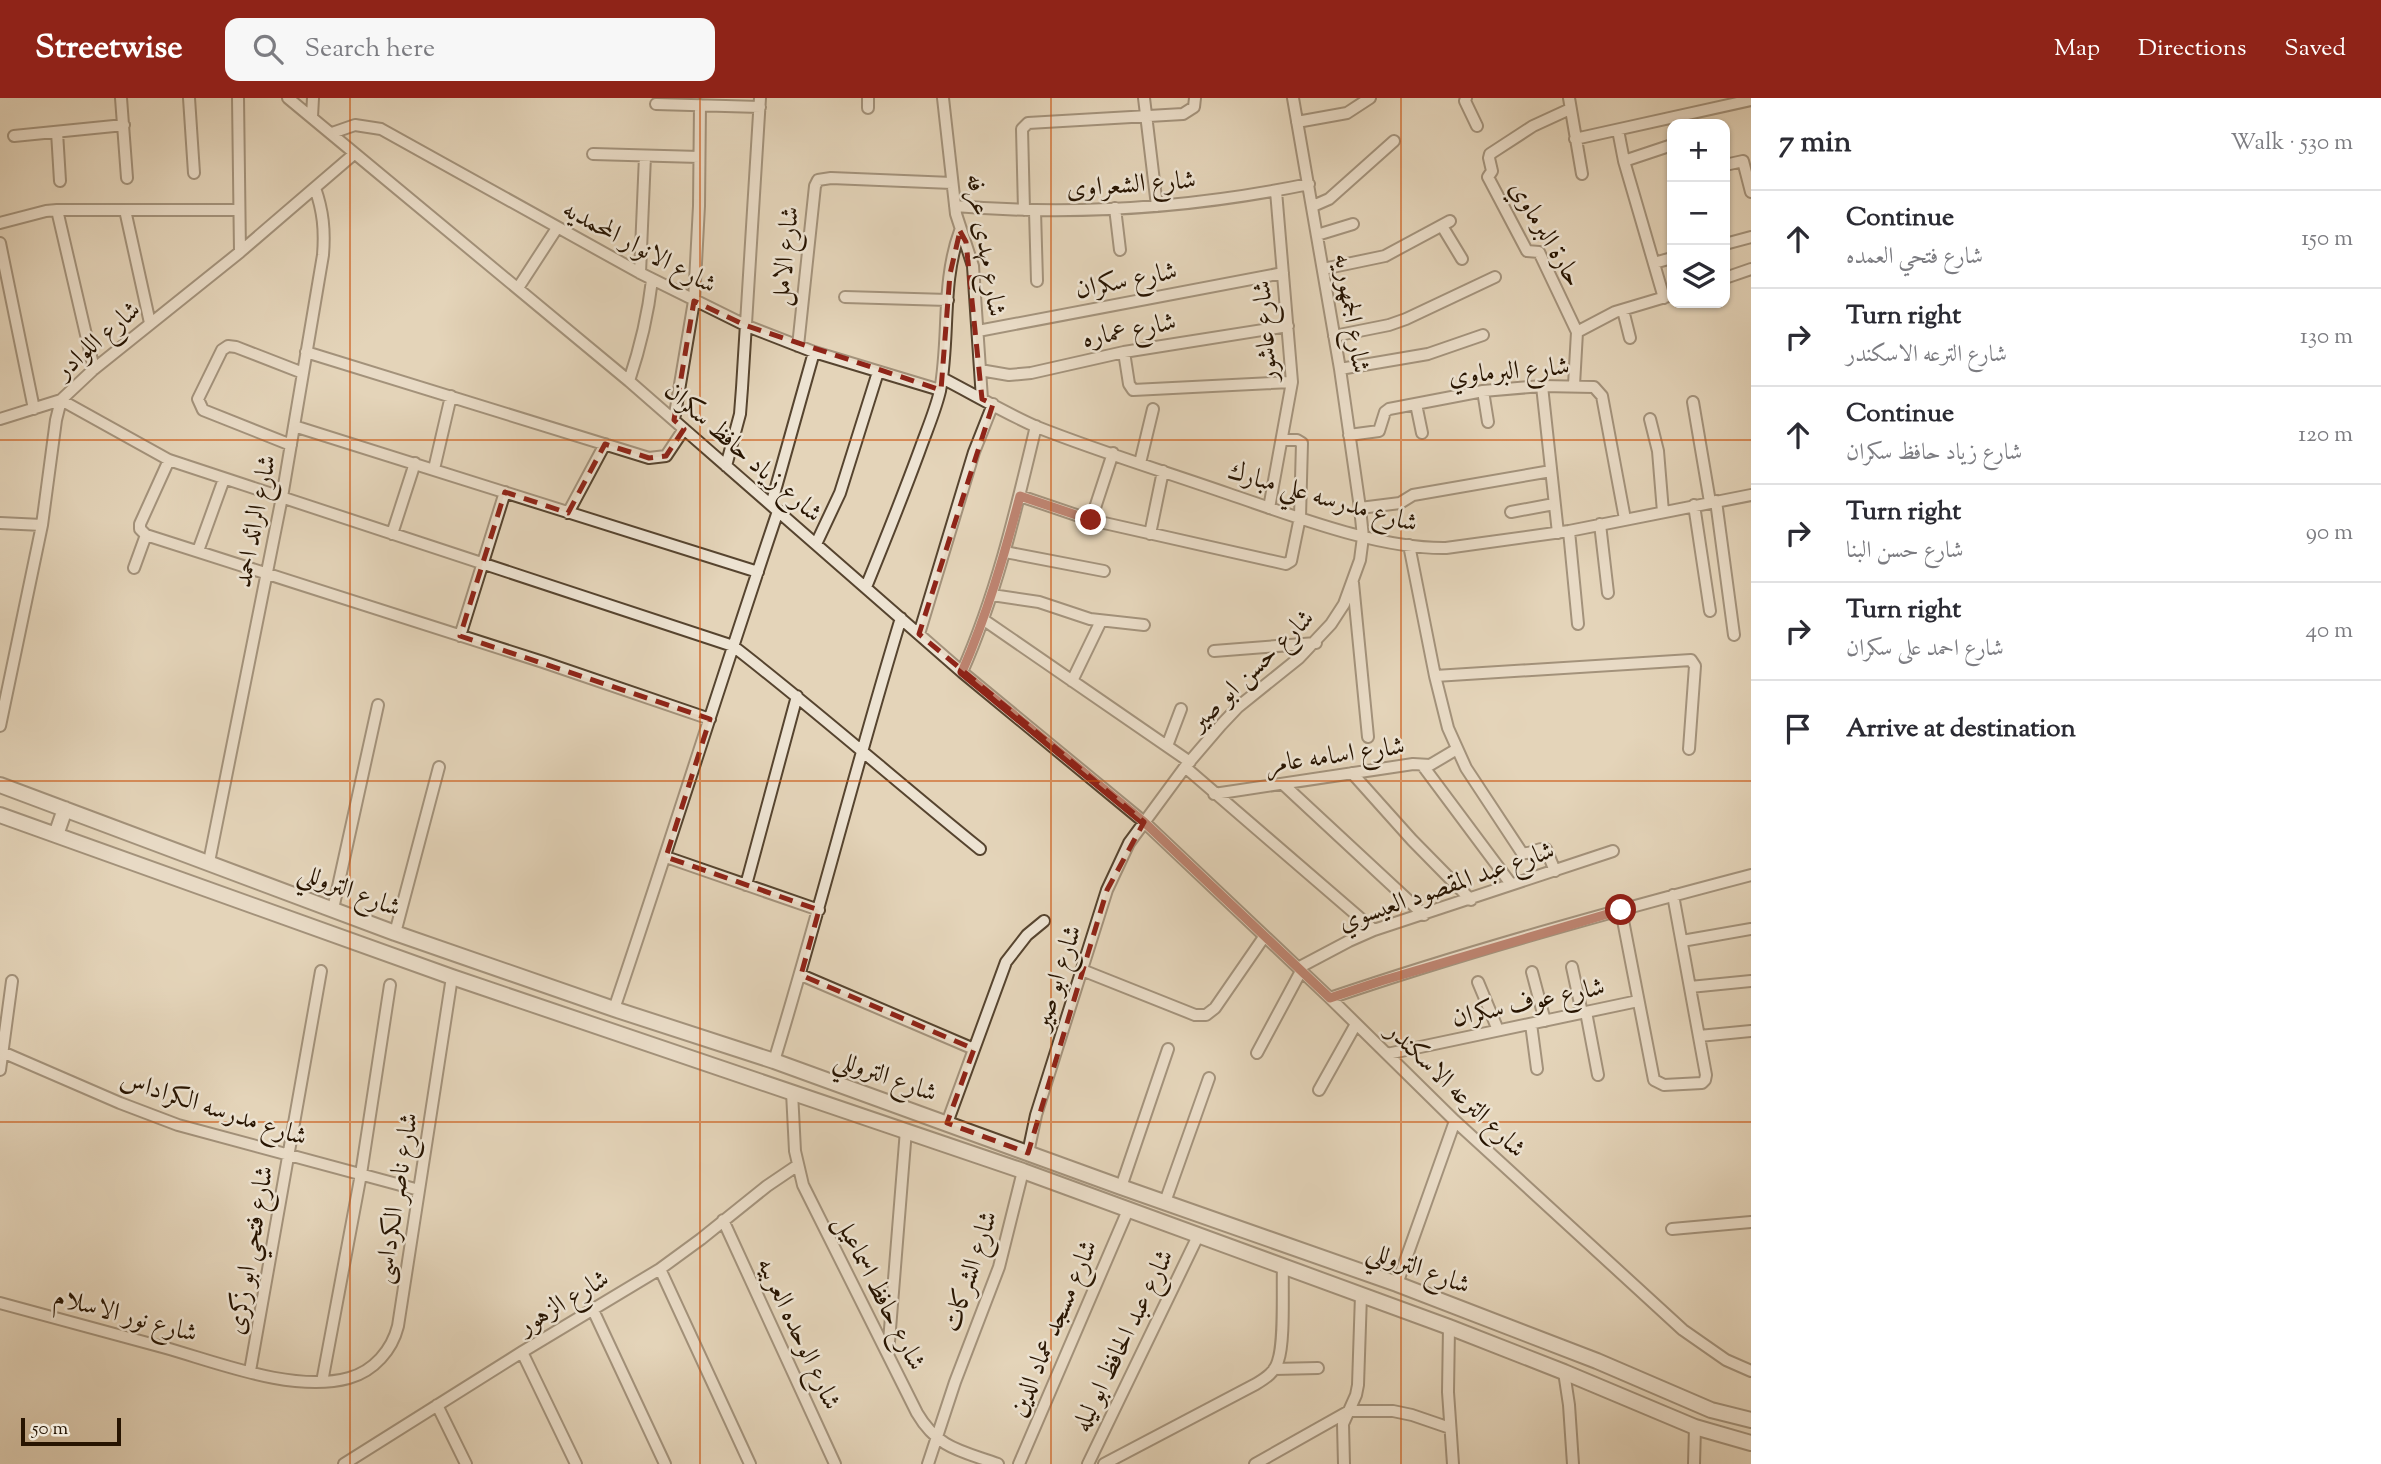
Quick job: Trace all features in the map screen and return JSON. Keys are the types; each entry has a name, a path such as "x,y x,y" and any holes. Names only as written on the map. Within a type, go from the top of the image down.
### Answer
{"street":[{"path":"121,98 127,177"},
{"path":"189,98 194,173"},
{"path":"238,98 240,252"},
{"name":"شارع زياد حافظ سكران","path":"288,98 629,381 962,672 1144,822"},
{"path":"312,117 313,98"},
{"name":"شارع مهدى عرفه","path":"943,98 955,206 972,266 980,370 988,402"},
{"path":"1144,98 1157,206"},
{"path":"1037,281 1022,129 1024,125 1032,122 1188,113 1194,107 1195,98"},
{"name":"شارع الجمهوريه","path":"1293,98 1340,369 1363,537"},
{"path":"1297,122 1347,113 1370,98"},
{"path":"1466,98 1477,126"},
{"path":"1575,139 1751,100"},
{"path":"656,104 760,102 740,414 726,466"},
{"path":"1569,104 1582,174"},
{"name":"حارة البرماوي","path":"1569,104 1490,154 1492,169 1488,177 1527,251 1538,252 1577,332 1574,385"},
{"path":"674,420 694,301 700,105"},
{"path":"14,136 124,125"},
{"name":"شارع الانوار المحمديه","path":"332,133 355,125 381,129 652,280 747,326 814,352 878,372 941,384"},
{"path":"1618,130 1624,162 1654,263 1667,294"},
{"path":"57,132 60,181"},
{"path":"1312,206 1329,199 1394,141"},
{"path":"1624,162 1667,147"},
{"name":"شارع اللوادر","path":"0,726 42,525 61,400 94,369 240,252 354,154"},
{"path":"593,154 699,157"},
{"path":"640,273 645,156"},
{"path":"1730,164 1743,161 1751,192"},
{"name":"شارع الامل","path":"798,346 815,186 818,180 831,177 952,183"},
{"name":"شارع الشعراوى","path":"955,206 1029,211 1157,206 1233,198 1309,184"},
{"name":"شارع الرائد احمد","path":"209,862 282,496 323,255 325,232 322,209 315,188"},
{"name":"شارع عاشور","path":"1269,508 1292,382 1276,191"},
{"path":"1115,208 1120,250"},
{"path":"0,223 57,210 239,210"},
{"path":"57,210 94,369"},
{"path":"125,210 150,323"},
{"path":"1323,269 1385,257 1446,223 1462,259"},
{"path":"1317,234 1353,224"},
{"path":"517,288 557,228"},
{"path":"866,587 896,516 941,384 954,249 961,231"},
{"path":"1730,243 1751,237"},
{"path":"0,246 34,409"},
{"path":"1654,263 1667,259"},
{"path":"1730,276 1751,269"},
{"name":"شارع سكران","path":"978,331 1283,273"},
{"path":"1334,335 1389,325 1406,319 1496,277"},
{"path":"629,381 648,314 652,280"},
{"path":"1577,332 1623,310 1667,296"},
{"path":"845,297 948,300"},
{"path":"1623,310 1630,338"},
{"name":"شارع عماره","path":"980,370 1009,375 1031,373 1124,352 1288,326"},
{"path":"1340,369 1428,354 1483,335"},
{"path":"291,445 203,410 198,400 222,350 228,346 303,373"},
{"path":"306,352 656,459 666,456 684,429"},
{"path":"614,1009 758,572 814,352"},
{"path":"1124,352 1129,384 1133,390 1292,382"},
{"path":"816,544 840,493 878,372"},
{"name":"شارع مدرسه علي مبارك","path":"941,384 988,402 1036,426 1269,508 1363,537 1409,545 1446,548 1563,532 1751,495"},
{"path":"1542,386 1554,504 1563,532 1578,624"},
{"name":"شارع البرماوي","path":"1349,435 1378,432 1387,410 1416,404 1483,391 1542,386 1594,387 1602,396 1625,519"},
{"path":"1483,391 1488,422"},
{"path":"434,469 451,396"},
{"path":"0,419 61,400 169,460 733,646 980,849"},
{"path":"919,634 988,402"},
{"path":"1693,402 1713,502 1734,635"},
{"path":"1416,404 1422,433"},
{"path":"1140,463 1153,410"},
{"path":"1650,419 1658,451 1663,512"},
{"path":"294,426 758,572"},
{"path":"962,672 984,620 1005,552 1036,426"},
{"path":"1020,496 1091,520 1286,564 1291,561 1300,517 1302,443 1297,440 1282,440"},
{"path":"568,513 605,444"},
{"path":"1091,520 1113,453"},
{"path":"169,460 140,524 146,536 710,719"},
{"path":"392,534 415,463"},
{"path":"1150,534 1163,471"},
{"path":"1360,508 1400,503 1413,495 1551,471"},
{"path":"198,551 224,479"},
{"path":"460,636 505,492"},
{"path":"1511,512 1554,504"},
{"path":"1694,505 1710,611"},
{"path":"0,523 42,525"},
{"path":"1600,524 1608,593"},
{"path":"134,568 146,536"},
{"name":"شارع حسن ابو صير","path":"1144,822 1188,764 1238,707 1316,643 1331,624 1353,583 1363,537"},
{"path":"1409,545 1435,676 1448,728 1457,750 1522,853 1546,849 1555,871"},
{"path":"1005,552 1104,571"},
{"path":"1353,583 1368,737"},
{"path":"992,595 1039,602 1078,617 1144,625"},
{"path":"774,1061 801,975 861,752 901,618"},
{"path":"984,620 1167,746 1188,764 1214,794 1374,930"},
{"path":"1072,681 1101,621"},
{"path":"1214,651 1316,643"},
{"path":"1435,676 1691,660 1695,666 1689,749"},
{"path":"746,886 797,696"},
{"path":"333,909 378,705"},
{"path":"1167,746 1181,709"},
{"name":"شارع اسامه عامر","path":"1214,794 1413,764 1430,765 1457,750"},
{"path":"1423,766 1511,884"},
{"path":"395,933 439,767"},
{"path":"1352,773 1471,900"},
{"name":"شارع التروللي","path":"0,785 395,933 774,1061 1397,1284 1597,1361 1711,1410 1751,1420"},
{"path":"1284,785 1424,915"},
{"path":"56,835 65,809"},
{"name":"شارع التروللي","path":"0,815 452,977 1023,1171 1449,1327 1695,1427 1751,1443"},
{"name":"شارع الترعه الاسكندر","path":"1144,822 1455,1121 1683,1331 1726,1360 1751,1371"},
{"name":"شارع ابو صير","path":"1028,1153 1035,1115 1112,878 1129,843 1144,822"},
{"name":"شارع عبد المقصود العيسوي","path":"1299,969 1349,940 1374,930 1613,851"},
{"path":"666,857 819,910"},
{"path":"1330,998 1394,976 1751,874"},
{"path":"1621,910 1652,1076 1660,1085 1704,1082 1706,1074 1673,895"},
{"path":"947,1123 1006,962 1027,935 1044,921"},
{"path":"1682,941 1751,929"},
{"path":"1082,970 1195,1015 1206,1015 1215,1008 1264,937"},
{"path":"1572,967 1598,1075"},
{"path":"1257,1053 1299,969"},
{"name":"شارع فتحي ابو زكرى","path":"250,1371 321,971"},
{"path":"1532,972 1545,1021"},
{"path":"801,975 974,1049"},
{"name":"شارع ناصر الكرداسى","path":"322,1382 350,1377 368,1369 383,1357 394,1342 452,977"},
{"path":"0,1070 12,981"},
{"path":"1690,987 1751,981"},
{"path":"1478,982 1498,1030"},
{"path":"322,1382 361,1174 390,985"},
{"name":"شارع عوف سكران","path":"1387,1054 1638,1001"},
{"path":"1319,1090 1356,1024"},
{"path":"1531,1024 1537,1069"},
{"path":"1699,1036 1751,1031"},
{"path":"1121,1187 1168,1049"},
{"name":"شارع مدرسه الكراداس","path":"2,1051 120,1103 178,1125 419,1190"},
{"path":"1165,1202 1209,1078"},
{"name":"شارع حافظ اسماعيل","path":"792,1092 797,1165 811,1205 926,1429 936,1439"},
{"path":"1397,1284 1455,1121"},
{"path":"888,1355 906,1130"},
{"name":"شارع الزهور","path":"351,1462 437,1405 660,1269 797,1165"},
{"name":"شارع الشركات","path":"928,1464 955,1382 999,1267 1023,1171"},
{"name":"شارع مسجد عماد الدين","path":"1019,1464 1128,1210"},
{"name":"شارع الوحده العربيه","path":"723,1220 835,1464"},
{"path":"1672,1229 1751,1222"},
{"name":"شارع عبد الحافظ ابو ليله","path":"1088,1464 1198,1236"},
{"path":"1104,1464 1266,1378 1274,1369 1280,1351 1283,1266"},
{"path":"660,1269 750,1464"},
{"path":"1344,1464 1343,1424 1358,1385 1361,1295"},
{"name":"شارع نور الاسلام","path":"0,1303 250,1371 291,1380 322,1382"},
{"path":"593,1310 665,1464"},
{"path":"1449,1327 1453,1464"},
{"path":"522,1352 576,1464"},
{"path":"1274,1369 1318,1368"},
{"path":"1564,1372 1573,1464"},
{"path":"437,1405 466,1464"},
{"path":"1255,1464 1349,1411 1393,1411 1450,1428"},
{"path":"1693,1464 1695,1427"},
{"path":"936,1439 998,1464"}],"highlighted area":[{"path":"960,231 966,242 982,399 993,404 919,634 1144,822 1107,890 1028,1153 947,1123 974,1049 801,975 819,910 666,857 710,719 460,636 505,492 568,513 605,444 649,458 666,456 684,429 674,420 694,301 747,326 941,390 950,274"}],"route":[{"path":"1091,520 1020,496 992,595 962,672 1144,822 1330,998 1621,910"}]}
